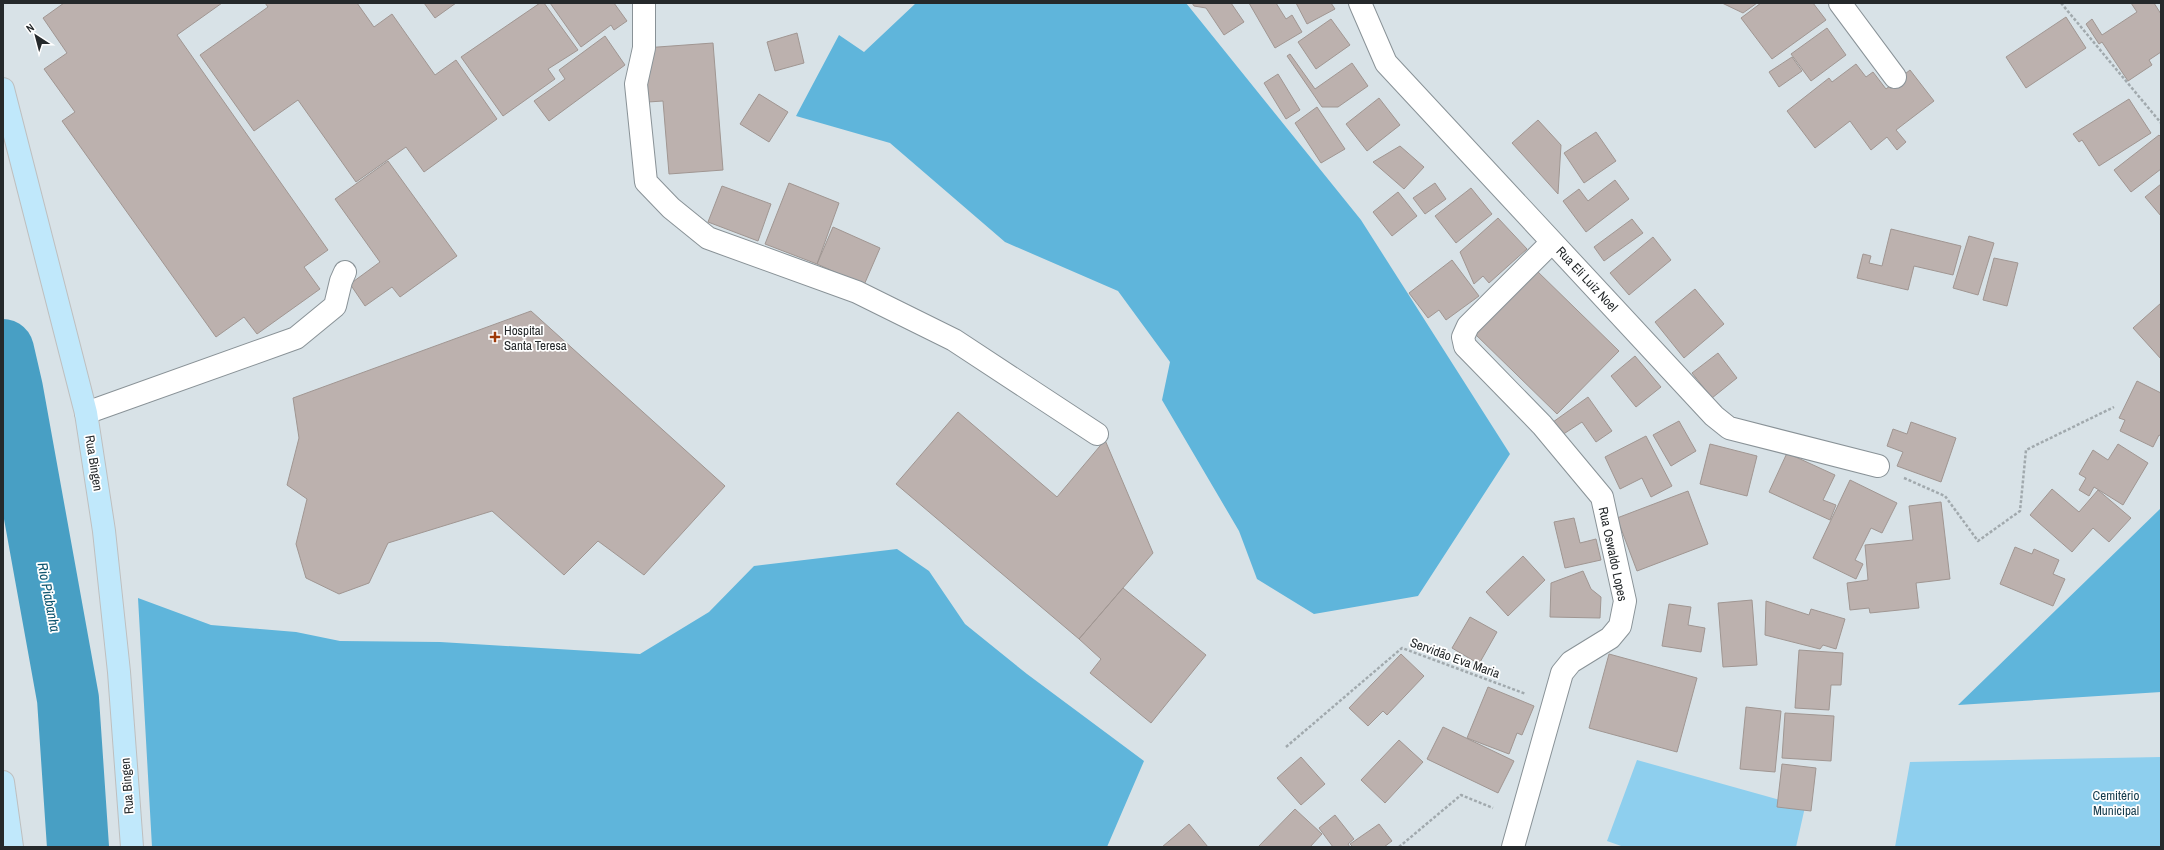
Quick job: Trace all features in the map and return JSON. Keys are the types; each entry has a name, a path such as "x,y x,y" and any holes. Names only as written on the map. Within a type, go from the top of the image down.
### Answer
{"main road":[{"name":"Rua Bingen","path":"3,89 86,413 108,562 119,672 132,847"},
{"path":"3,782 12,847"}],"street":[{"path":"644,3 644,48 636,84 646,182 671,208 708,238 857,292 954,340 1097,434"},
{"name":"Rua Eli Luiz Noel","path":"1360,3 1386,64 1714,416 1729,428 1878,466"},
{"path":"1840,3 1895,77"},
{"name":"Rua Oswaldo Lopes","path":"1513,847 1562,674 1571,662 1610,638 1620,626 1625,602 1602,497 1542,425 1465,346 1463,337 1468,326 1552,242"},
{"path":"86,413 296,338 335,306 341,281 345,272"}],"path":[{"path":"2061,3 2161,123"},
{"path":"1878,466 1945,496 1978,541 2020,511 2026,450 2114,407"},
{"name":"Servidão Eva Maria","path":"1286,747 1402,648 1553,704"},
{"path":"1399,847 1461,795 1521,820"}],"green space":[{"name":"Cemitério Municipal","path":"2161,757 2161,847 1895,847 1910,762"},
{"path":"1637,760 1805,807 1796,847 1624,847 1607,841"}],"shaded area":[{"path":"916,3 1186,3 1361,220 1510,454 1418,596 1314,614 1257,579 1239,531 1162,400 1170,362 1118,291 1005,242 890,143 796,116 839,35 864,52"},
{"path":"2161,508 2161,692 1958,705"},
{"path":"897,549 929,571 965,624 1027,674 1144,761 1107,847 152,847 138,598 211,625 296,632 340,641 440,642 640,654 709,612 754,566"}],"building":[{"path":"64,3 222,3 177,35 328,250 304,267 320,289 257,334 244,317 216,337 62,121 75,112 44,69 67,53 43,18"},
{"path":"265,3 357,3 374,27 392,14 435,75 456,60 497,119 424,172 406,147 356,182 298,100 254,131 200,55 268,7"},
{"path":"424,3 456,3 435,18"},
{"path":"540,3 544,3 578,50 548,69 555,79 503,116 461,57"},
{"path":"550,3 614,3 627,21 614,30 611,25 581,47"},
{"path":"1192,3 1231,3 1244,22 1224,35 1206,8 1194,6"},
{"path":"1249,3 1276,3 1286,19 1292,15 1302,32 1275,48"},
{"path":"1296,3 1331,3 1335,9 1307,24"},
{"path":"1722,3 1757,3 1743,13"},
{"path":"1761,3 1813,3 1826,20 1772,59 1741,18"},
{"path":"2131,3 2154,3 2161,14 2161,52 2149,60 2152,65 2128,81 2102,42 2099,44 2086,24 2092,19 2102,35 2137,12"},
{"path":"2066,17 2086,48 2026,88 2006,57"},
{"path":"1331,19 1350,45 1316,69 1298,42"},
{"path":"1827,28 1846,55 1811,81 1791,54"},
{"path":"797,33 804,63 775,71 767,42"},
{"path":"605,36 625,65 549,121 534,101 565,79 559,70"},
{"path":"713,43 723,170 669,174 663,101 648,102 644,48"},
{"path":"1290,54 1315,89 1352,63 1368,86 1338,107 1322,107 1287,56"},
{"path":"1792,57 1802,71 1779,87 1769,72"},
{"path":"1856,64 1866,77 1873,72 1886,89 1910,70 1934,101 1896,130 1906,142 1897,150 1887,137 1871,150 1850,121 1815,148 1787,111 1829,78 1832,82"},
{"path":"1278,74 1300,110 1286,119 1264,83"},
{"path":"759,94 788,112 769,142 740,124"},
{"path":"1379,98 1400,125 1367,151 1346,124"},
{"path":"2129,99 2151,133 2099,166 2082,140 2079,142 2073,134"},
{"path":"1317,107 1345,149 1321,163 1295,123"},
{"path":"1538,120 1561,145 1558,194 1512,143"},
{"path":"1596,132 1616,161 1584,183 1564,153"},
{"path":"2159,135 2161,137 2161,169 2131,192 2114,170"},
{"path":"1400,146 1424,167 1404,189 1373,162"},
{"path":"388,161 457,256 400,297 392,287 365,306 350,284 380,262 335,199"},
{"path":"1615,180 1629,199 1586,232 1563,201 1579,189 1588,201"},
{"path":"789,183 839,203 817,264 765,244"},
{"path":"1435,183 1446,199 1425,214 1413,198"},
{"path":"2161,184 2161,216 2145,197"},
{"path":"722,186 771,204 758,241 708,222"},
{"path":"1471,188 1492,214 1456,243 1435,216"},
{"path":"1398,192 1417,216 1392,236 1373,212"},
{"path":"1498,218 1527,249 1489,283 1483,276 1474,284 1460,252"},
{"path":"1632,219 1643,233 1604,261 1594,247"},
{"path":"833,227 880,248 864,285 817,264"},
{"path":"1891,229 1961,246 1953,275 1914,266 1908,290 1857,278 1863,254 1871,256 1869,263 1882,266"},
{"path":"1969,236 1994,243 1978,295 1953,288"},
{"path":"1653,237 1671,260 1629,295 1610,273"},
{"path":"1994,258 2018,263 2007,306 1983,300"},
{"path":"1452,260 1479,296 1446,320 1439,310 1428,318 1409,293"},
{"path":"1536,270 1619,351 1557,414 1474,333"},
{"path":"1695,289 1724,324 1684,358 1655,322"},
{"path":"2161,303 2161,359 2133,328"},
{"path":"531,311 725,486 644,575 598,541 564,575 492,511 388,543 369,583 339,594 306,578 296,544 307,499 287,485 299,438 293,398"},
{"path":"1718,353 1737,378 1712,398 1692,373"},
{"path":"1635,356 1661,387 1636,407 1611,376"},
{"path":"2137,381 2161,393 2161,436 2159,435 2153,447 2120,431 2125,420 2119,418"},
{"path":"1588,397 1612,431 1596,442 1582,422 1562,435 1553,422"},
{"path":"958,412 1057,497 1105,440 1153,553 1079,639 896,484"},
{"path":"1679,421 1696,451 1671,466 1653,435"},
{"path":"1911,422 1956,438 1941,482 1897,466 1903,452 1887,446 1893,429 1907,434"},
{"path":"1646,436 1672,486 1651,497 1642,478 1620,489 1605,457"},
{"path":"1710,444 1757,456 1747,496 1700,484"},
{"path":"2118,444 2148,463 2123,505 2094,487 2089,496 2079,490 2086,478 2079,474 2093,450 2108,460"},
{"path":"1787,453 1835,475 1823,500 1836,505 1830,520 1769,492"},
{"path":"1850,480 1897,503 1882,533 1871,528 1855,560 1863,564 1856,579 1813,558"},
{"path":"2052,489 2079,512 2098,490 2131,518 2109,542 2093,528 2072,552 2030,515"},
{"path":"1688,491 1708,544 1637,571 1617,518"},
{"path":"1941,502 1950,579 1916,583 1919,608 1870,613 1869,608 1850,610 1847,583 1868,580 1865,545 1913,540 1909,506"},
{"path":"1574,518 1580,543 1596,539 1601,560 1565,568 1554,522"},
{"path":"2015,547 2032,554 2034,549 2059,560 2053,574 2065,579 2053,606 2000,584"},
{"path":"1523,556 1545,580 1508,616 1486,592"},
{"path":"1583,571 1591,589 1601,597 1600,618 1550,617 1551,583"},
{"path":"1123,588 1206,655 1151,723 1090,673 1101,659 1079,639"},
{"path":"1752,600 1757,665 1723,667 1718,603"},
{"path":"1766,601 1809,615 1811,609 1845,619 1836,649 1823,645 1820,649 1765,635"},
{"path":"1669,604 1691,607 1688,625 1705,628 1701,652 1662,646"},
{"path":"1470,617 1497,632 1479,664 1452,648"},
{"path":"1799,650 1843,653 1841,685 1831,685 1829,710 1795,708"},
{"path":"1401,654 1424,676 1387,715 1383,711 1368,726 1349,708"},
{"path":"1609,654 1697,678 1677,752 1589,728"},
{"path":"1488,687 1534,706 1522,735 1517,733 1509,754 1467,738"},
{"path":"1746,707 1781,711 1775,772 1740,769"},
{"path":"1785,713 1834,716 1831,761 1782,758"},
{"path":"1443,727 1514,761 1498,793 1427,759"},
{"path":"1399,740 1423,762 1385,803 1361,780"},
{"path":"1301,757 1325,784 1301,805 1277,778"},
{"path":"1782,764 1816,768 1811,811 1777,807"},
{"path":"1295,809 1322,834 1310,847 1258,847"},
{"path":"1335,815 1354,839 1348,844 1350,847 1333,847 1319,828"},
{"path":"1189,824 1208,847 1162,847"},
{"path":"1379,824 1392,841 1384,847 1353,847 1350,844"}],"waterway":[{"name":"Rio Piabanha","path":"3,350 12,389 68,699 78,847"}],"place":[{"name":"Hospital Santa Teresa","path":"495,337"}]}
